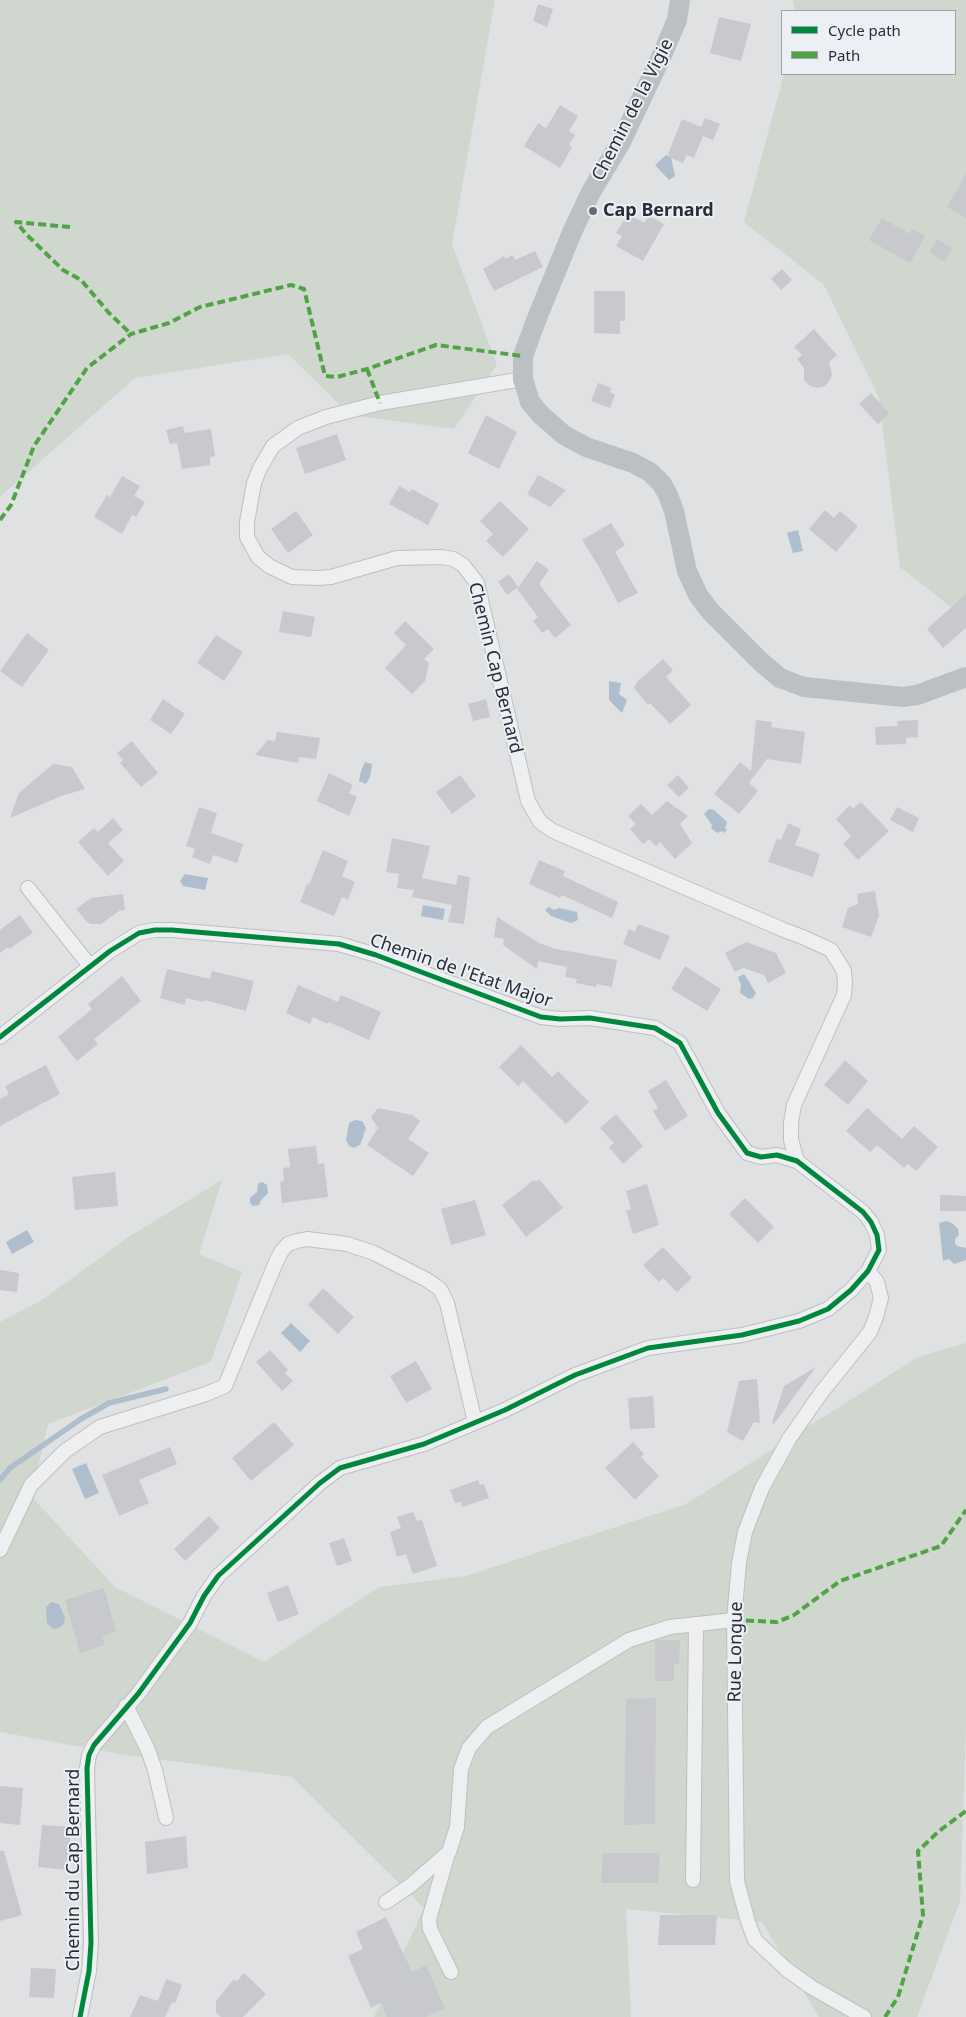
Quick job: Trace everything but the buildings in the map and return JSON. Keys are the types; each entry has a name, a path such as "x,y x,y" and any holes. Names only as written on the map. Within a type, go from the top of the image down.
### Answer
{"street":[{"name":"Chemin de la Vigie","path":"680,0 677,20 662,56 621,142 592,192 554,276 523,356 523,379 530,402 541,416 564,435 586,447 633,463 650,472 662,484 674,512 687,571 698,595 710,611 761,662 780,678 804,687 903,697 917,695 966,677"},
{"name":"Chemin Cap Bernard","path":"523,379 380,403 326,417 298,428 274,446 260,468 254,483 246,522 247,537 258,558 268,566 292,577 331,577 397,558 442,557 453,559 463,565 477,583 528,801 540,822 553,831 831,950 844,971 844,996 794,1105 791,1140 797,1161"},
{"path":"28,888 90,966"},
{"name":"Chemin de l'Etat Major","path":"0,1037 125,940 139,934 155,930 339,944 376,955 541,1017 560,1019 590,1018 655,1028 680,1043 718,1113 747,1153 753,1156 777,1156 797,1161 863,1212"},
{"name":"Chemin du Cap Bernard","path":"80,2017 89,1971 91,1943 87,1768 89,1755 94,1745 138,1694 190,1623 204,1596 218,1576 330,1473 340,1468 424,1444 505,1410 575,1375 648,1348 742,1335 799,1321 828,1309 851,1290 868,1271 879,1250 877,1234 863,1212"},
{"path":"0,1550 31,1485 65,1451 100,1427 211,1393 226,1386 276,1262 288,1244 297,1241 307,1239 347,1244 374,1252 440,1289 447,1303 475,1422"},
{"name":"Rue Longue","path":"864,2017 811,1987 786,1969 756,1940 748,1922 737,1880 734,1620 739,1563 745,1532 762,1488 789,1439 821,1393 870,1332 876,1318 881,1298 876,1282 868,1271"},
{"path":"451,1972 433,1934 429,1919 458,1827 461,1769 469,1748 487,1727 629,1640 670,1627 734,1620"},
{"path":"693,1880 696,1625"},
{"path":"126,1706 148,1750 155,1770 166,1818"},
{"path":"386,1902 411,1885 449,1852"}],"shaded area":[{"path":"0,0 495,0 452,244 497,365 454,429 350,415 288,354 135,378 0,497"},
{"path":"793,0 966,0 966,619 900,567 879,398 824,285 744,222 784,75 956,75 956,10 795,10"},
{"path":"222,1180 199,1254 242,1272 211,1362 48,1424 31,1496 115,1587 264,1662 379,1587 466,1576 686,1504 918,1357 966,1343 966,1727 960,1901 917,2017 819,2017 762,1922 626,1909 631,2017 374,2017 424,1908 292,1777 119,1754 0,1732 0,1322 42,1300 130,1236"}],"water":[{"path":"666,155 671,157 675,176 669,180 655,165"},
{"path":"798,530 803,551 793,553 787,533"},
{"path":"609,681 621,683 619,694 627,700 622,713 609,700"},
{"path":"365,762 372,764 370,777 366,784 359,781"},
{"path":"709,809 714,810 727,822 725,828 727,830 724,833 722,831 717,833 711,828 712,825 704,814"},
{"path":"185,874 208,878 205,890 183,886 180,881"},
{"path":"423,905 445,909 443,920 421,916"},
{"path":"549,907 554,910 559,908 577,912 578,920 571,923 551,916 545,910"},
{"path":"744,974 756,993 753,998 749,999 740,993 741,985 738,977"},
{"path":"355,1120 362,1121 366,1128 360,1145 354,1148 349,1146 346,1140 349,1123"},
{"path":"262,1182 267,1185 268,1193 259,1205 253,1206 250,1203 250,1198 257,1192 258,1184"},
{"path":"946,1221 952,1223 958,1229 959,1235 955,1239 955,1243 957,1246 966,1248 966,1260 954,1264 949,1259 943,1261 939,1223"},
{"path":"27,1230 34,1242 12,1254 6,1242"},
{"path":"291,1323 310,1341 300,1352 281,1333"},
{"path":"86,1463 99,1493 85,1499 72,1469"},
{"path":"51,1602 59,1604 65,1618 64,1624 59,1628 53,1629 47,1623 46,1607"}],"waterway":[{"path":"0,1480 10,1468 81,1419 109,1403 166,1389"}],"marked path":[{"path":"70,227 16,222 63,270 81,280 109,313 131,334"},
{"path":"0,520 11,505 34,446 87,368 131,334 169,323 200,307 291,285 304,289 325,376 337,377 367,369 436,345 523,356"},
{"path":"367,369 380,403"},
{"path":"734,1620 777,1622 794,1615 840,1581 941,1546 966,1510"},
{"path":"885,2017 898,1997 923,1915 918,1851 939,1831 966,1811"}],"cycle path":[{"path":"0,1037 110,951 139,933 155,930 172,930 339,944 376,955 541,1017 560,1019 590,1018 655,1028 680,1043 718,1113 747,1153 761,1157 777,1155 797,1161 863,1212 871,1222 877,1235 879,1250 868,1271 851,1290 828,1309 799,1321 742,1335 648,1348 575,1375 505,1410 424,1444 340,1468 320,1483 218,1576 204,1596 190,1623 138,1694 94,1745 89,1755 87,1768 91,1943 89,1971 80,2017"}],"place":[{"name":"Cap Bernard","path":"593,211"}]}
